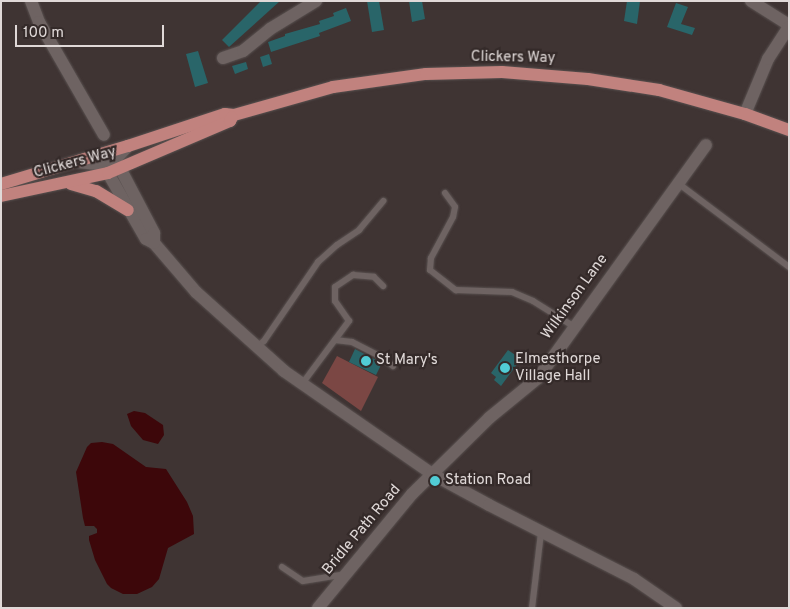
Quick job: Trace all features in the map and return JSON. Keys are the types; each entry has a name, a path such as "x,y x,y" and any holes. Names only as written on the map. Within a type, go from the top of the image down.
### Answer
{"main road":[{"name":"Clickers Way","path":"1,184 77,162 225,114 234,115 334,87 426,74 502,72 560,75 659,90 745,114 789,130"},
{"name":"Clickers Way","path":"1,196 67,183 113,168 230,121 234,115"},
{"path":"67,183 96,191 128,210"}],"street":[{"path":"31,1 39,22 104,134"},
{"path":"223,58 243,52 270,29 316,1"},
{"path":"745,114 768,59 789,26 751,1"},
{"name":"Wilkinson Lane","path":"432,474 489,418 538,378 573,326 706,145"},
{"path":"113,168 128,146"},
{"path":"77,162 113,168 154,233 154,243"},
{"path":"113,168 128,210 146,239 154,243 196,292 257,347 302,384 432,474 634,579 676,608"},
{"name":"Bridle Path Road","path":"318,608 412,494 432,474"}],"lane":[{"path":"679,184 789,266"},
{"path":"445,193 455,207 453,217 431,258 430,270 456,290 512,292 533,301 573,326"},
{"path":"257,347 264,341 318,262 358,230 382,201"},
{"path":"302,384 349,321 336,301 335,286 353,274 374,277 383,286"},
{"path":"335,340 352,342 393,366"},
{"path":"532,608 541,532"},
{"path":"282,567 304,581 347,574"}],"shaded area":[{"path":"337,356 378,377 361,411 322,383"},
{"path":"134,411 145,413 163,425 164,435 158,444 143,440 131,426 127,414"},
{"path":"91,443 113,444 146,467 166,469 187,502 193,516 194,534 168,548 159,579 152,587 137,594 123,594 107,584 95,560 89,540 89,536 97,533 97,529 94,526 85,526 83,518 76,472 87,447"}],"building":[{"path":"261,1 280,1 229,47 222,40"},
{"path":"367,1 379,1 384,30 372,32"},
{"path":"409,1 422,1 425,19 412,22"},
{"path":"627,1 640,1 637,24 624,21"},
{"path":"676,3 688,7 681,24 695,28 692,35 667,27"},
{"path":"346,8 351,21 319,33 320,36 271,52 268,42 285,36 285,34 320,24 319,21 334,16 333,13"},
{"path":"198,51 208,83 195,87 186,54"},
{"path":"269,54 272,64 263,67 260,57"},
{"path":"246,62 248,69 235,74 232,66"},
{"name":"St Mary's","path":"355,349 382,363 376,375 349,362"},
{"name":"Elmesthorpe Village Hall","path":"508,350 521,359 501,386 494,380 496,377 491,373"}],"place":[{"name":"St Mary's","path":"366,361"},
{"name":"Elmesthorpe Village Hall","path":"505,368"},
{"name":"Station Road","path":"435,481"}]}
